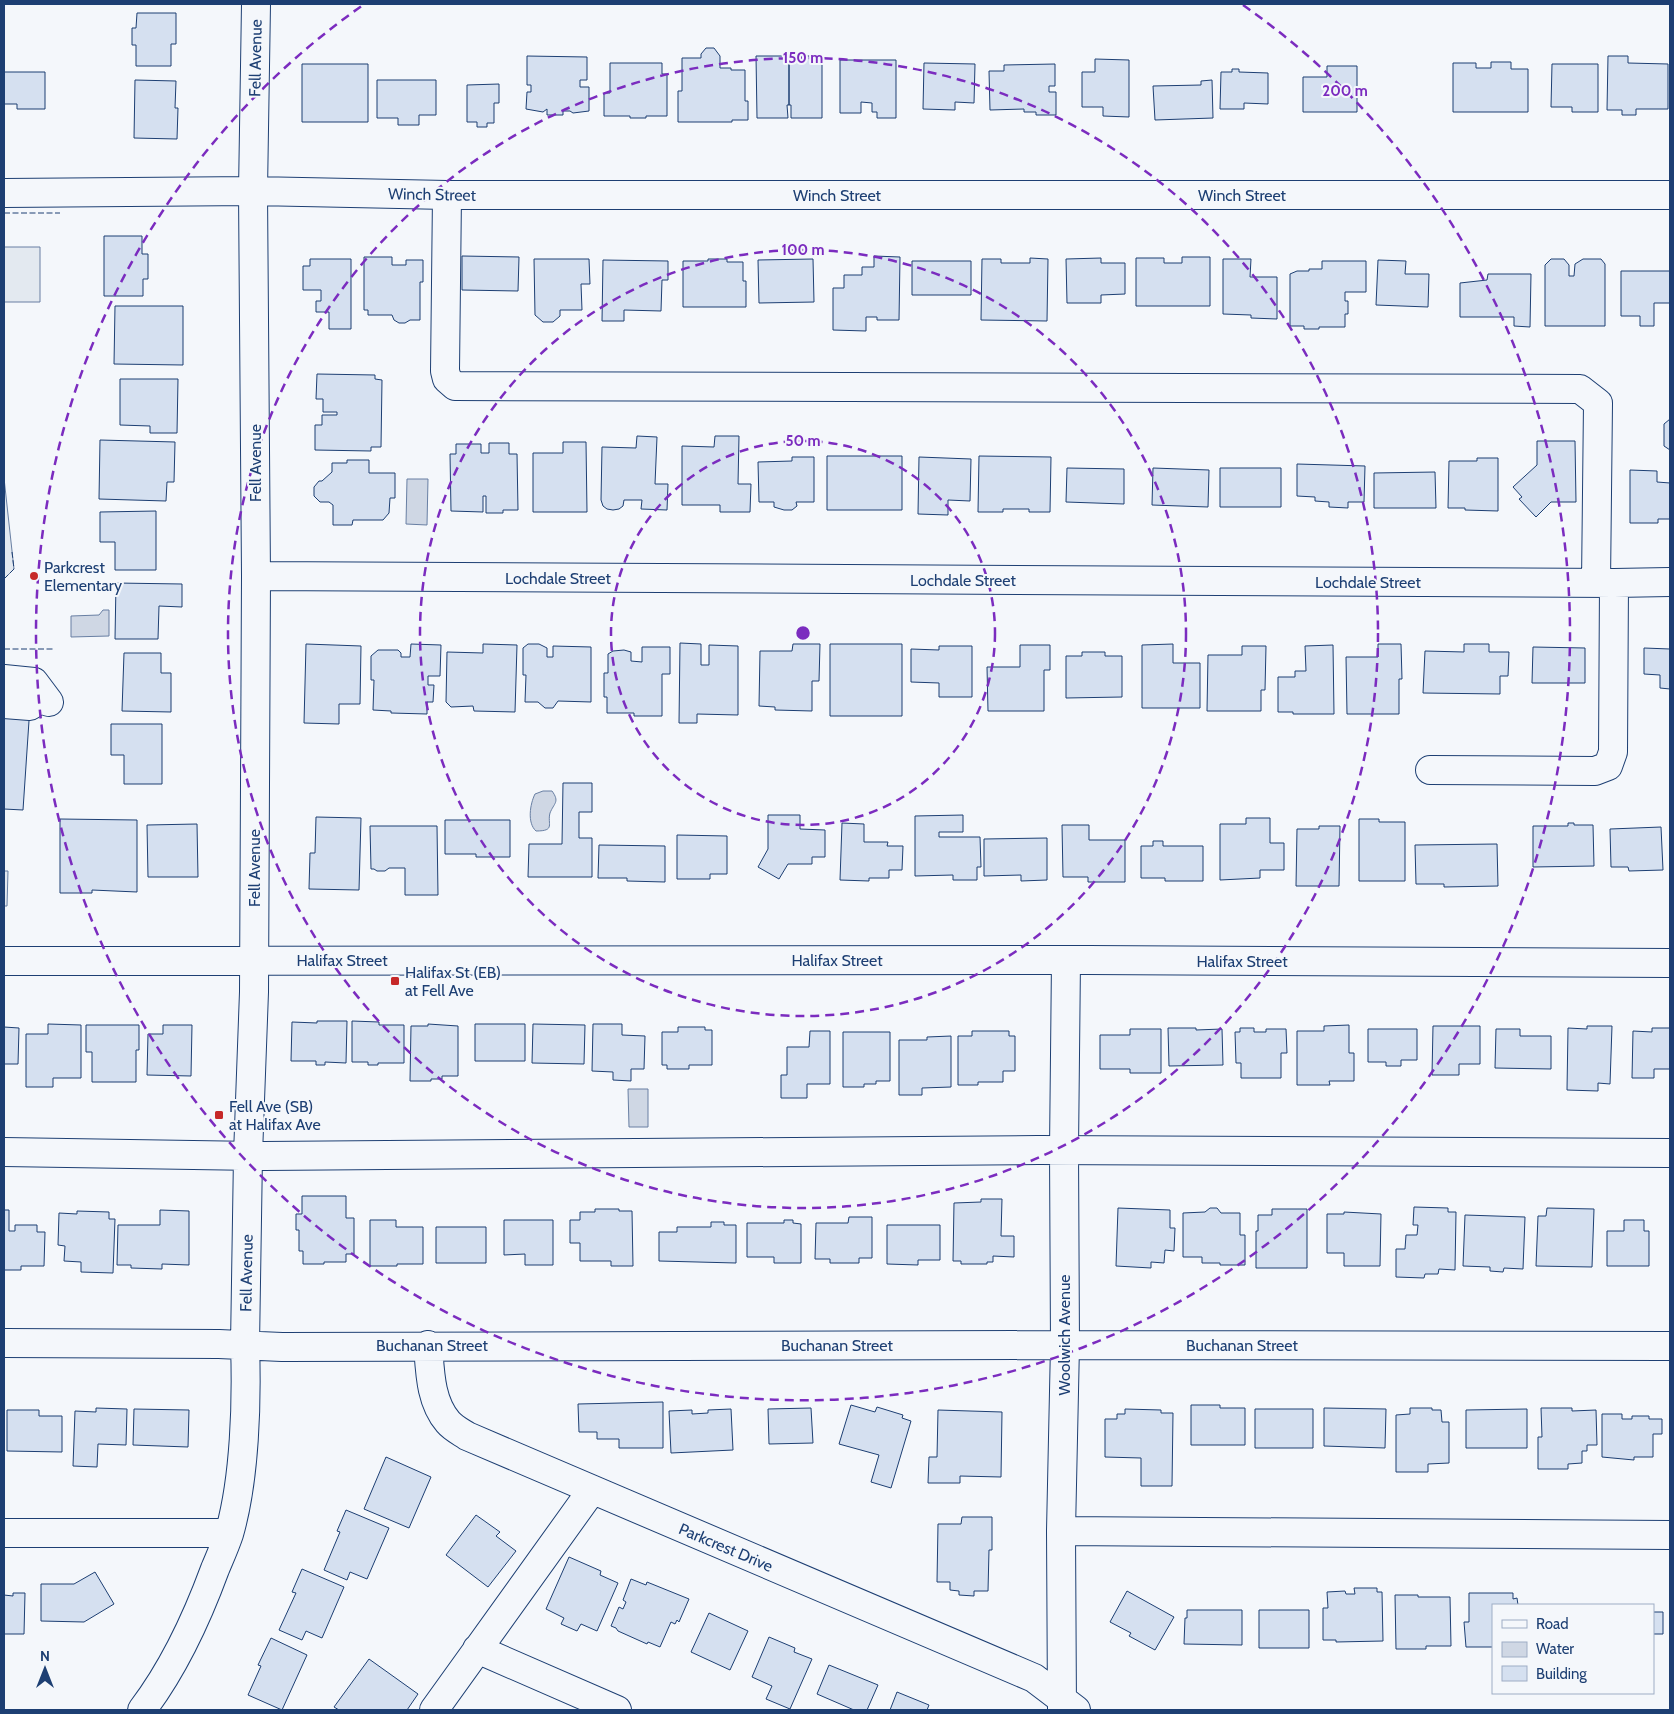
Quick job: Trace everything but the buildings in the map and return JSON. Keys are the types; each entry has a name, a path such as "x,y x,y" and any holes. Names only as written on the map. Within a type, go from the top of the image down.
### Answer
{"street":[{"name":"Fell Avenue","path":"142,1710 182,1646 207,1592 229,1533 242,1457 246,1369 248,1155 254,960 256,576 254,191 256,4"},
{"name":"Winch Street","path":"4,193 254,191 447,195 1670,196"},
{"path":"447,195 445,371 446,379 455,386 1580,389 1598,403 1613,752 1608,766 1595,771 1430,770"},
{"name":"Lochdale Street","path":"256,576 1670,582"},
{"path":"4,679 34,682 49,702 39,699 30,706 4,704"},
{"name":"Halifax Street","path":"4,961 1066,960 1670,963"},
{"name":"Woolwich Avenue","path":"1066,960 1064,1150 1065,1345 1061,1531 1066,1706"},
{"path":"4,1152 248,1155 1064,1150 1670,1153"},
{"name":"Buchanan Street","path":"4,1343 282,1346 1670,1346"},
{"name":"Parkcrest Drive","path":"428,1345 431,1379 436,1405 448,1423 467,1436 1034,1678 1066,1706"},
{"path":"434,1710 592,1490"},
{"path":"1061,1531 1670,1535"},
{"path":"4,1533 229,1533"},
{"path":"477,1649 617,1710"}],"shaded area":[{"path":"4,247 40,247 40,302 4,302"},
{"path":"4,478 14,569 4,579"},
{"path":"4,871 8,871 7,906 4,906"}],"water":[{"path":"407,479 428,479 427,525 406,524"},
{"path":"103,610 109,610 109,636 71,637 71,616 99,615"},
{"path":"543,791 552,791 556,800 550,813 548,828 536,831 531,823 531,808 535,794"},
{"path":"628,1089 648,1089 648,1127 629,1127"}],"fence":[{"path":"4,213 60,213"},
{"path":"4,579 14,569 12,552"},
{"path":"4,649 53,649"}],"place":[{"name":"Parkcrest Elementary","path":"34,576"},
{"name":"Halifax St (EB) at Fell Ave","path":"395,981"},
{"name":"Fell Ave (SB) at Halifax Ave","path":"219,1115"}]}
